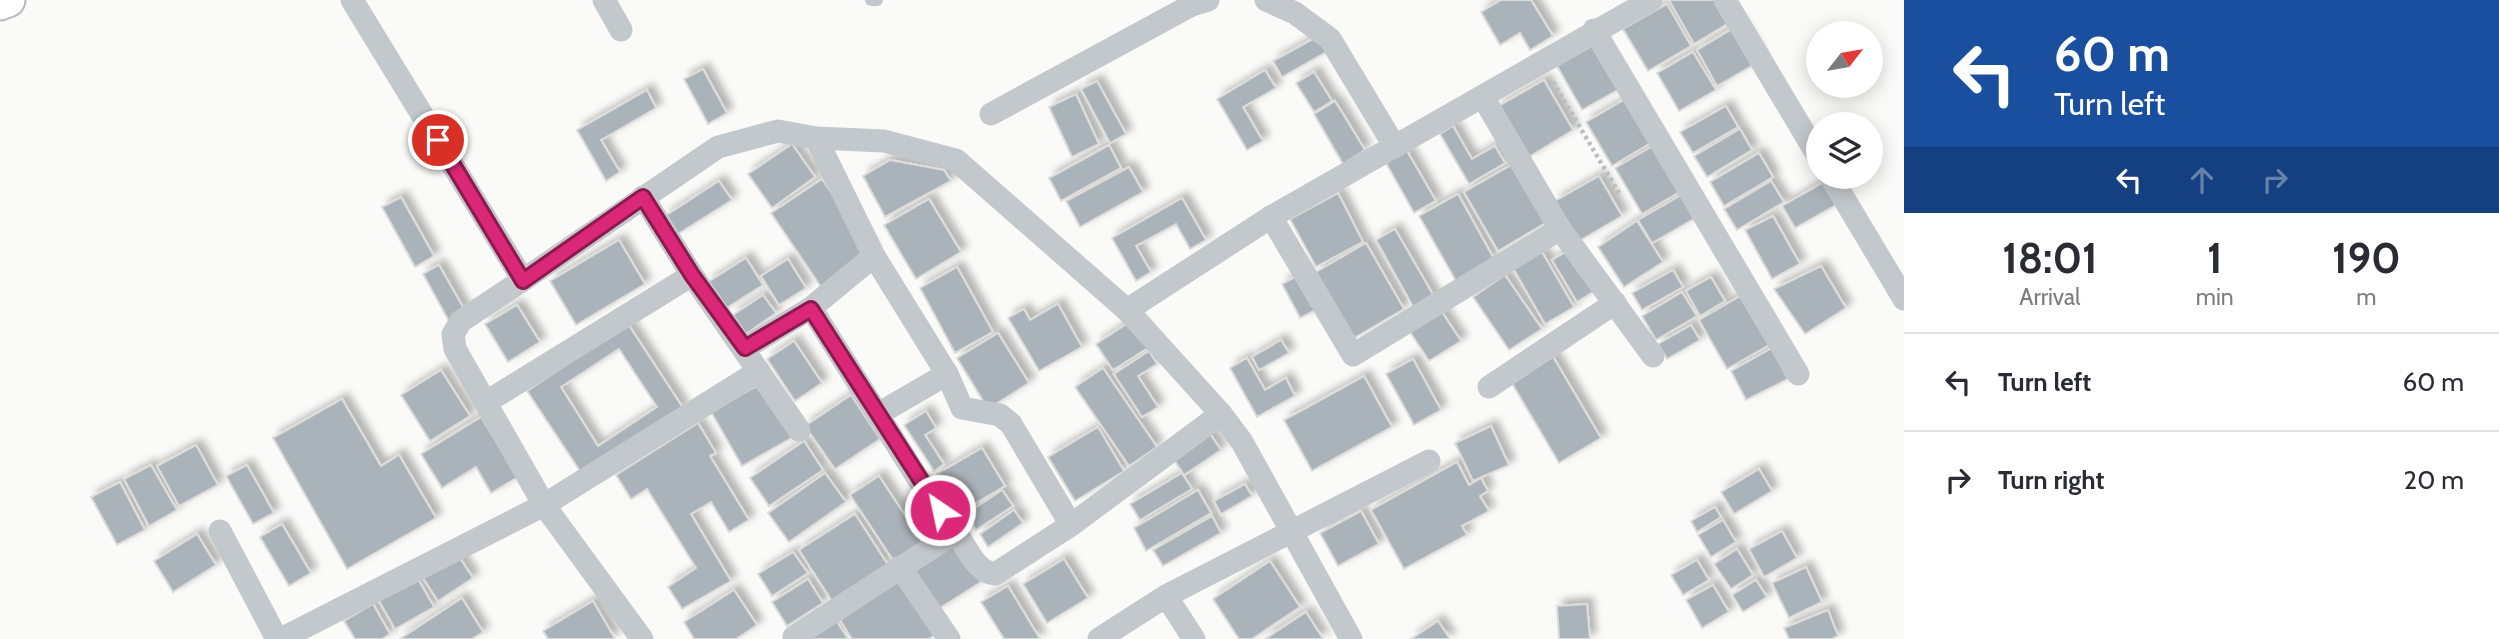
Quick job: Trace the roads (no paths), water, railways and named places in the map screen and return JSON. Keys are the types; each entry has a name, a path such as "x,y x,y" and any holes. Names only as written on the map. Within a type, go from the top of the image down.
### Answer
{"main road":[{"path":"0,3 8,0"}],"street":[{"path":"352,0 523,281"},
{"path":"604,0 621,30"},
{"path":"991,114 1192,5 1208,0"},
{"path":"1266,0 1295,13 1330,39 1395,147"},
{"path":"1127,310 1271,216 1651,0"},
{"path":"1725,0 1806,136"},
{"path":"1594,30 1798,374"},
{"path":"1483,97 1560,229 1653,356"},
{"path":"642,639 544,505 488,401 455,349 453,334 461,321 718,147 778,131 816,138 884,141 956,160 1127,310 1221,414 1242,442 1351,639"},
{"path":"816,138 874,256 947,374 962,408 1000,415 1011,425 1071,526"},
{"path":"1837,189 1904,299"},
{"path":"643,197 692,275 745,348 799,430"},
{"path":"1271,216 1353,355 1560,229"},
{"path":"745,348 811,309 874,256"},
{"path":"488,401 692,275"},
{"path":"1489,387 1615,303"},
{"path":"811,309 956,532 986,573 995,574 1071,526 1221,414"},
{"path":"220,531 279,639 544,505 759,371"},
{"path":"878,414 947,374"},
{"path":"1099,639 1166,596 1429,461"},
{"path":"794,637 956,532"},
{"path":"900,567 949,639"},
{"path":"1166,596 1194,639"}],"lane":[{"path":"871,0 877,0"}]}
